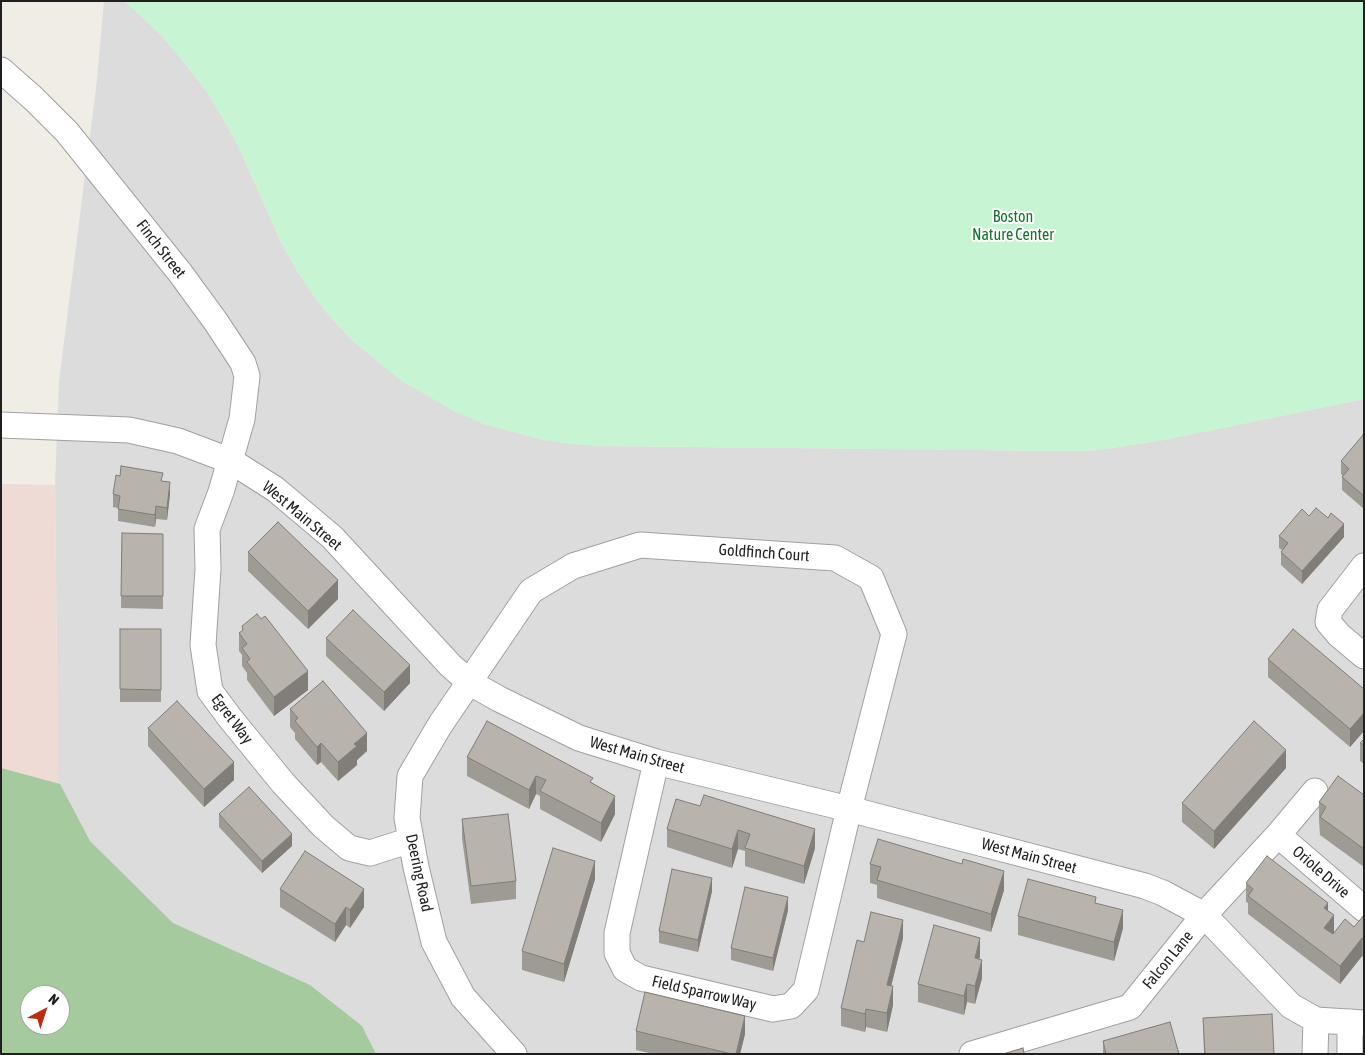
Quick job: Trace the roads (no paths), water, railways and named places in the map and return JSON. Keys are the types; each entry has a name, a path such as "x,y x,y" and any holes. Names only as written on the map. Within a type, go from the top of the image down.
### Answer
{"street":[{"name":"Finch Street","path":"1,70 67,132 181,274 243,363 247,376 246,394 242,419 231,461"},
{"name":"West Main Street","path":"1,425 129,430 178,441 231,461 275,489 332,537 406,618 469,682 579,738 656,762 849,809 1145,886 1163,893 1204,915 1291,1006 1316,1020 1357,1022 1350,1054"},
{"name":"Egret Way","path":"231,461 222,492 207,529 208,568 204,645 210,691 284,783 324,827 349,848 370,853 411,840"},
{"name":"Goldfinch Court","path":"469,682 531,591 573,566 640,545 835,558 871,578 894,634 849,809"},
{"path":"1364,566 1330,610 1328,622 1338,635 1364,656"},
{"name":"Deering Road","path":"469,682 440,725 410,776 407,818 434,942 463,997 514,1054"},
{"name":"Field Sparrow Way","path":"656,762 617,932 616,954 624,969 641,978 773,1009 791,1006 806,990 849,809"},
{"name":"Falcon Lane","path":"972,1054 1130,1007 1204,915 1278,835 1315,790"},
{"name":"Oriole Drive","path":"1278,835 1364,909"},
{"path":"1315,1054 1316,1020"}],"park label":[{"name":"Boston Nature Center","path":"1013,226"}]}
